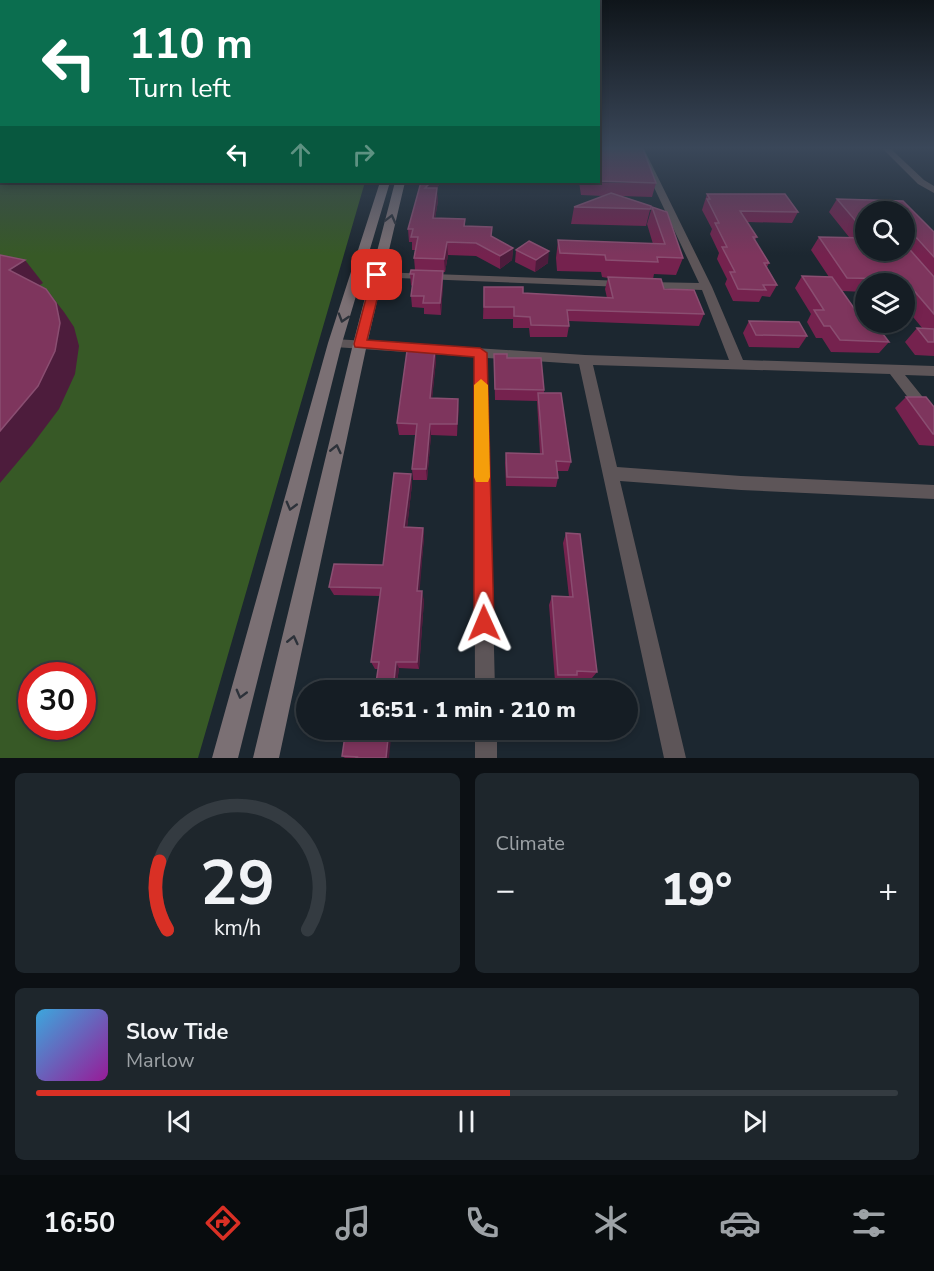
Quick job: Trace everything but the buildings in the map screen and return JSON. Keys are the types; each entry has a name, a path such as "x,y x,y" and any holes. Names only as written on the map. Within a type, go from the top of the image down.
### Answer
{"street":[{"path":"225,758 335,343 384,184"},
{"path":"266,758 360,344 399,184"},
{"path":"657,184 706,287 738,365"},
{"path":"377,275 706,287"},
{"path":"335,343 585,360 934,371"},
{"path":"480,353 485,680"},
{"path":"585,360 675,758"},
{"path":"894,370 934,421"},
{"path":"611,473 741,483 934,492"},
{"path":"486,740 486,758"}],"green space":[{"path":"0,184 364,184 198,758 0,758"}],"slow traffic":[{"path":"481,385 482,477"}],"route":[{"path":"377,275 360,344 480,353 484,623"}]}
